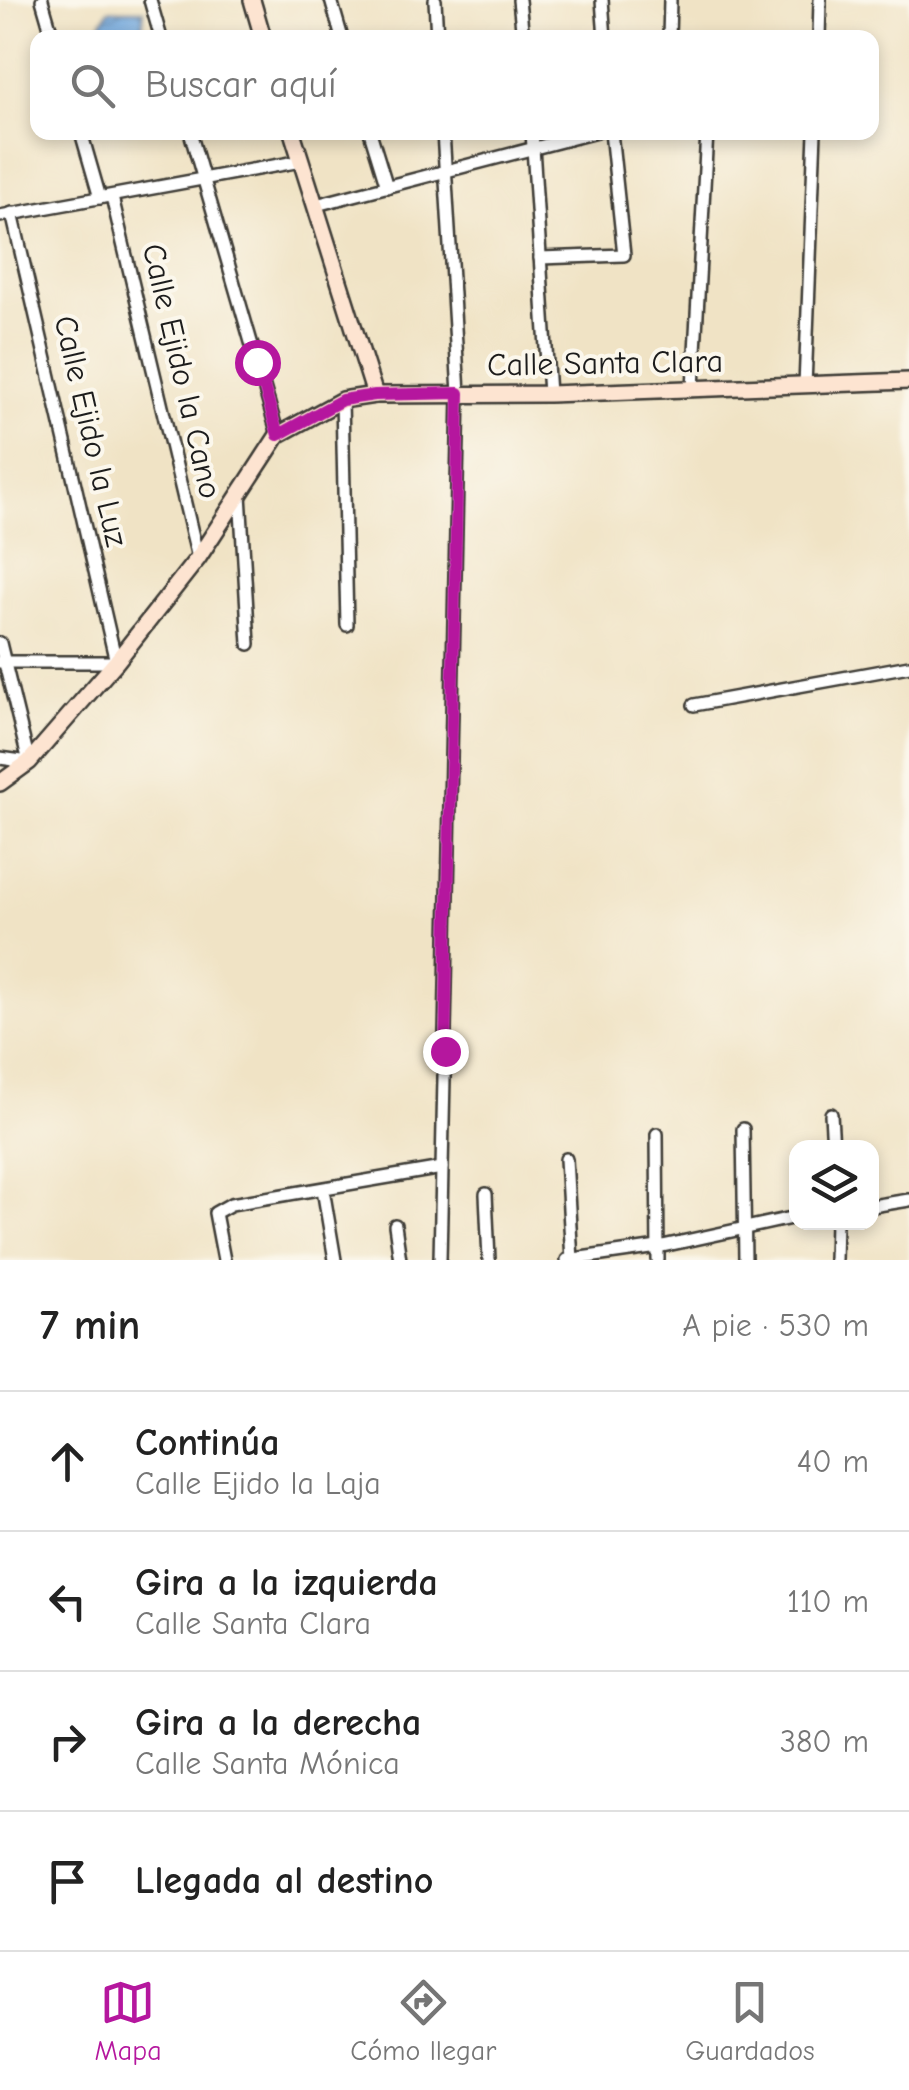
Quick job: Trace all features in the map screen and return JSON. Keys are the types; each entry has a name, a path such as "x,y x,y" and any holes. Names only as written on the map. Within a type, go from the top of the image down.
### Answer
{"street":[{"path":"42,0 51,30"},
{"path":"150,0 159,30"},
{"path":"252,0 261,30"},
{"path":"331,0 340,30"},
{"path":"435,0 437,30"},
{"path":"519,0 521,30"},
{"path":"602,0 604,30"},
{"path":"669,30 670,0"},
{"path":"819,30 820,0"},
{"name":"Calle Ejido la Cano","path":"84,140 106,198 198,558"},
{"path":"192,140 278,435"},
{"path":"294,140 375,395"},
{"path":"372,140 386,187"},
{"path":"440,1260 459,393 443,140"},
{"path":"533,140 548,394"},
{"path":"316,205 563,140"},
{"path":"540,258 624,256 612,140"},
{"path":"693,388 706,140"},
{"path":"805,386 815,140"},
{"path":"6,215 301,162"},
{"name":"Calle Ejido la Luz","path":"6,215 116,662"},
{"name":"Calle Santa Clara","path":"0,784 29,762 116,662 198,558 278,435 342,400 375,395 548,394 909,381"},
{"path":"342,400 347,625"},
{"path":"240,494 249,644"},
{"path":"0,643 29,762 0,758"},
{"path":"2,662 116,662"},
{"path":"694,705 909,666"},
{"path":"831,1114 833,1140"},
{"path":"742,1129 745,1260"},
{"path":"657,1134 658,1254"},
{"path":"566,1158 570,1260 658,1254 745,1226 789,1219"},
{"path":"224,1260 215,1213 232,1204 442,1168"},
{"path":"324,1189 335,1260"},
{"path":"486,1194 489,1260"},
{"path":"879,1205 909,1200"},
{"path":"395,1225 400,1260"},
{"path":"835,1260 836,1230"}],"water":[{"path":"109,10 144,10 142,30 98,29"}],"route":[{"path":"257,362 278,435 342,400 375,395 459,393 445,1051"}]}
